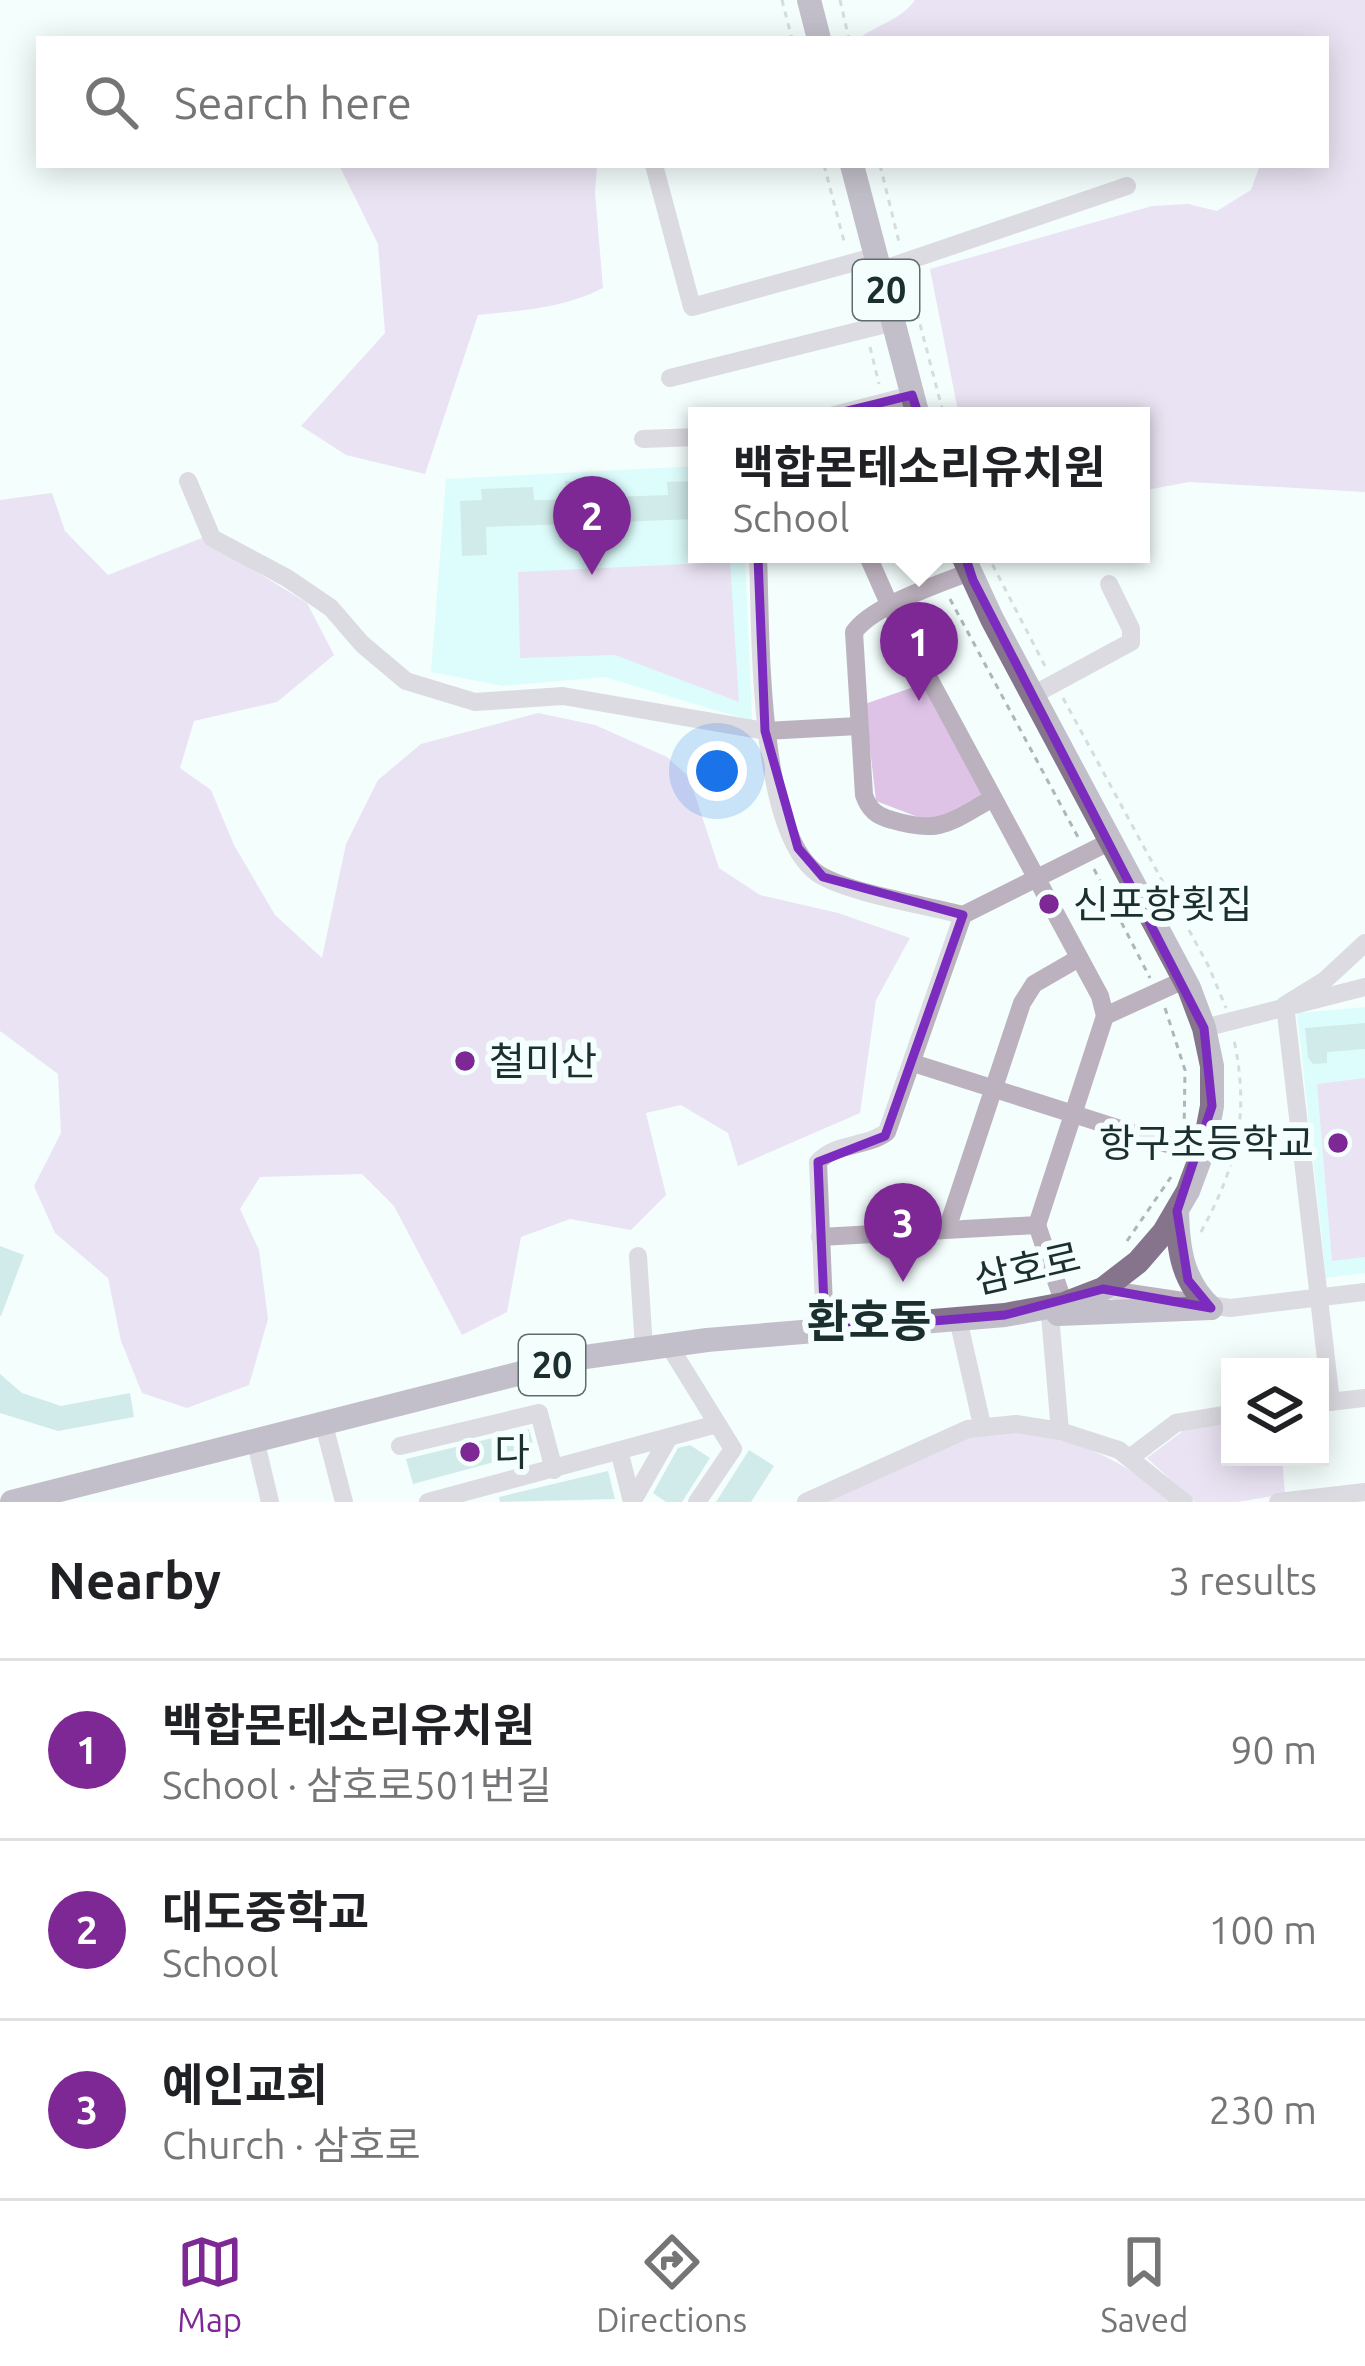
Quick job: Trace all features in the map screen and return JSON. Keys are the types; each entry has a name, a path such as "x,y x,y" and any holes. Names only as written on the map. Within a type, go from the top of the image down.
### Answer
{"main road":[{"path":"809,0 818,36"},
{"name":"20","path":"853,168 887,262 894,322 915,405"},
{"name":"삼호로","path":"966,563 1184,980 1204,1028 1213,1085 1202,1155 1178,1211 1138,1262 1103,1288 1057,1310"},
{"path":"1178,1211 1179,1246 1188,1280 1211,1307"},
{"name":"삼호로","path":"12,1502 534,1369 656,1346 1057,1310 1211,1307"}],"street":[{"path":"655,168 692,307 850,263 887,262 1127,186"},
{"path":"670,378 894,322"},
{"path":"865,407 884,402 915,405"},
{"path":"643,439 688,436"},
{"path":"188,481 212,538 332,608 362,644 406,681 475,702 563,696 765,731 858,726"},
{"path":"758,563 765,731 772,771 789,826 813,869 836,882 963,915 1111,841"},
{"path":"871,563 1100,996 1105,1016 1037,1225 1057,1310 1060,1431"},
{"path":"966,563 863,620 854,632 864,795 867,805 884,818 929,829 994,798"},
{"path":"1033,694 1131,642 1131,629 1109,584"},
{"path":"825,1330 818,1162 832,1151 871,1142 887,1132 963,915"},
{"path":"1285,1005 1324,982 1365,943"},
{"path":"947,1229 1028,992 1079,958"},
{"path":"1105,1016 1184,980"},
{"path":"1204,1028 1365,987"},
{"path":"1285,1005 1323,1358"},
{"path":"913,1063 1202,1155"},
{"path":"820,1237 1037,1225"},
{"path":"638,1256 656,1346 733,1449 697,1502"},
{"path":"1103,1288 1211,1307 1365,1292"},
{"path":"958,1319 982,1425"},
{"path":"1329,1402 1365,1398"},
{"path":"400,1446 539,1414 554,1470"},
{"path":"1131,1457 1176,1423 1221,1416"},
{"path":"323,1421 344,1502"},
{"path":"428,1502 620,1454 717,1424"},
{"path":"806,1502 982,1425 1016,1424 1060,1431 1131,1457 1184,1502"},
{"path":"254,1439 270,1502"},
{"path":"632,1502 668,1439"},
{"path":"620,1454 632,1502"},
{"path":"1278,1502 1365,1492"}],"path":[{"path":"782,0 791,36"},
{"path":"839,0 848,36"},
{"path":"825,168 884,402"},
{"path":"880,168 887,262 941,407"}],"highlighted area":[{"path":"912,395 973,580 1204,1028 1212,1106 1177,1211 1188,1280 1211,1308 1103,1289 1005,1315 825,1330 818,1162 885,1136 963,915 823,877 798,848 765,731 753,434"}],"shaded area":[{"path":"915,0 1365,0 1365,492 1189,482 1150,489 1150,407 957,407 930,269 1152,206 1188,204 1217,211 1251,190 1259,168 1329,168 1329,36 863,36"},
{"path":"340,168 597,168 603,288 557,304 478,315 425,474 346,455 301,426 385,333 378,244"},
{"path":"688,466 688,563 745,563 752,721 604,677 503,686 431,672 446,479"},
{"path":"52,493 65,531 108,575 202,538 307,603 334,655 277,702 194,721 180,768 211,790 234,845 275,915 322,958 346,844 378,780 421,744 538,713 595,725 667,757 689,777 719,868 760,895 838,913 910,938 876,1000 860,1113 738,1166 728,1133 681,1105 646,1113 666,1195 631,1230 570,1219 521,1237 507,1312 462,1335 394,1206 362,1174 260,1177 240,1209 259,1250 268,1319 249,1385 187,1408 142,1393 121,1341 108,1278 55,1233 34,1186 61,1133 58,1074 0,1031 0,500"},
{"path":"730,563 739,702 615,655 520,658 518,572"},
{"path":"925,683 983,793 939,819 923,819 876,801 865,704"},
{"name":"항구초등학교","path":"1365,1007 1365,1273 1326,1278 1297,1013"},
{"path":"1365,1078 1365,1257 1332,1261 1317,1084"},
{"path":"1221,1423 1221,1466 1283,1466 1285,1494 1237,1502 1195,1502 1147,1458 1187,1428"},
{"path":"1003,1431 1052,1438 1094,1452 1133,1472 1172,1502 823,1502 976,1435"}],"building":[{"path":"565,481 609,481 610,497 668,495 667,482 688,481 688,519 486,527 487,555 462,556 460,501 482,500 481,489 533,487 534,500 565,500"},
{"path":"1365,1023 1365,1049 1327,1052 1327,1063 1313,1064 1308,1058 1305,1028"},
{"path":"0,1246 24,1255 1,1316 0,1316"},
{"path":"0,1374 22,1393 61,1406 130,1393 134,1417 58,1431 0,1413"},
{"name":"다","path":"529,1429 535,1451 413,1484 406,1459"},
{"path":"690,1445 710,1458 682,1502 666,1502 653,1493 678,1448"},
{"path":"749,1450 774,1466 751,1502 716,1502"},
{"path":"608,1471 615,1499 500,1502 499,1497"}],"place":[{"name":"대도중학교","path":"592,575"},
{"name":"백합몬테소리유치원","path":"919,701"},
{"name":"신포항횟집","path":"1049,904"},
{"name":"철미산","path":"465,1061"},
{"name":"항구초등학교","path":"1338,1143"},
{"name":"예인교회","path":"903,1282"},
{"name":"다","path":"470,1452"}],"district":[{"name":"환호동","path":"869,1321"}]}
